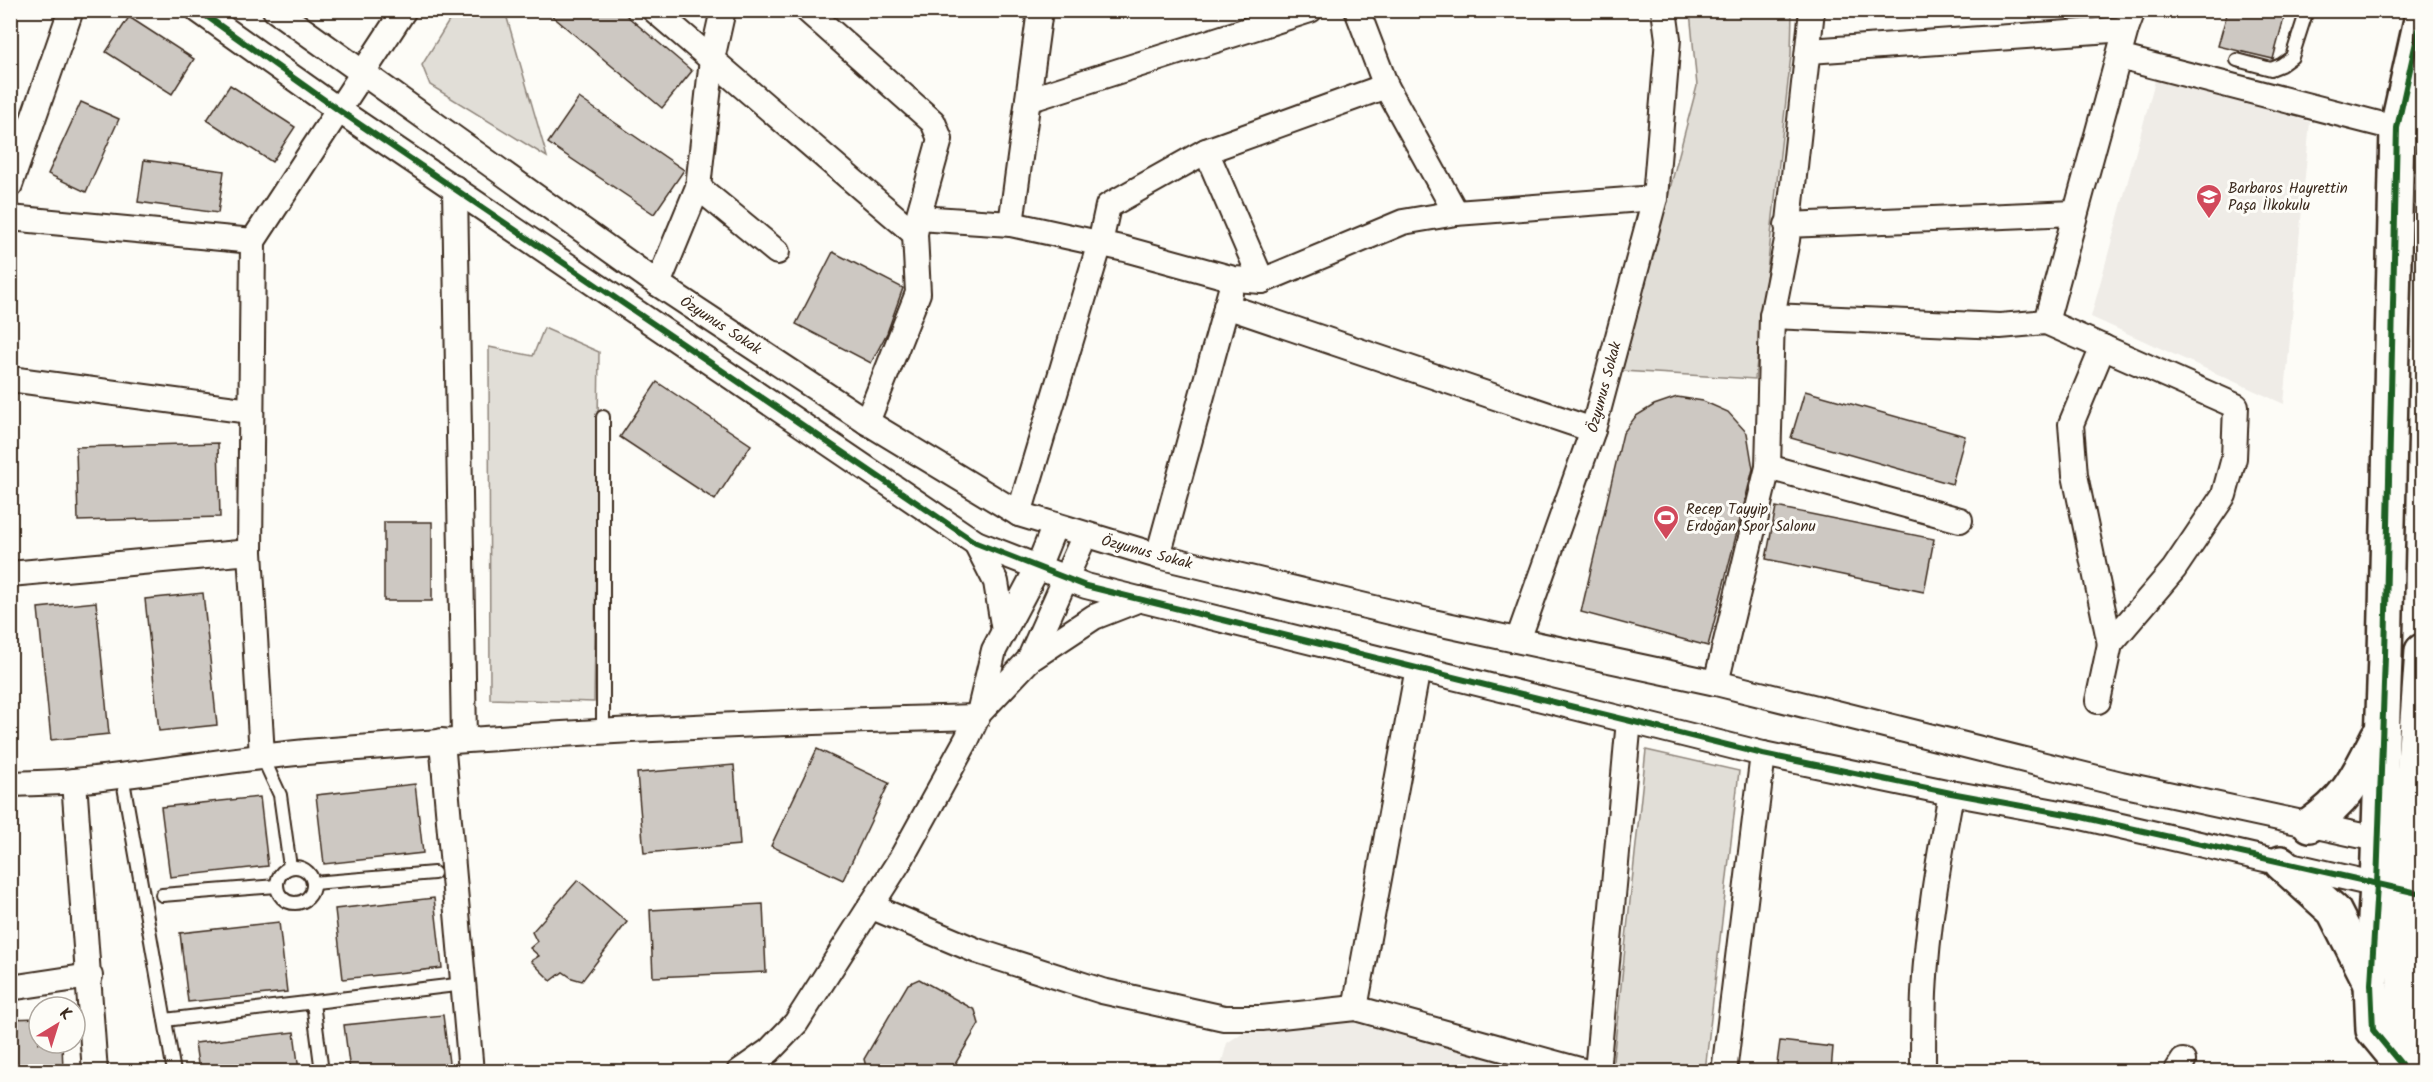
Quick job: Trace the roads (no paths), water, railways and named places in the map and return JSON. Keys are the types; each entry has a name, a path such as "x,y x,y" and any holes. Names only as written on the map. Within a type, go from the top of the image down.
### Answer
{"street":[{"path":"10,184 72,10"},
{"path":"198,10 340,111 976,543 1086,586 1763,754 1951,793 2077,816 2402,890"},
{"name":"Özyunus Sokak","path":"275,10 658,284 867,422 1019,514 1158,556 1428,621 1518,640 1593,430 1654,198 1668,39 1664,10"},
{"path":"262,756 250,552 253,240 365,73 404,10"},
{"path":"654,10 916,226 1011,224 1100,243 1234,279 1262,281 1403,222 1456,213 1654,198"},
{"path":"658,284 698,187 711,59 723,10"},
{"path":"807,10 933,122 940,139 916,226 918,293 867,422"},
{"path":"1011,224 1040,10"},
{"path":"1028,100 1310,10"},
{"path":"1357,10 1386,86 1456,213"},
{"path":"1716,683 1768,467 1772,316 1787,240 1812,10"},
{"path":"2403,844 2383,727 2410,131 2422,15"},
{"path":"1809,51 2130,20 2046,322"},
{"path":"2119,57 2410,131"},
{"path":"1019,514 1100,243 1108,206 1206,151 1386,86"},
{"path":"1206,151 1262,281"},
{"path":"698,187 777,252"},
{"path":"455,188 453,740 464,984 471,1071"},
{"path":"1787,225 2075,213"},
{"path":"10,218 253,240"},
{"path":"1158,556 1234,279"},
{"path":"1226,306 1593,430"},
{"path":"1772,316 2000,326 2046,322 2236,406 2234,458 2224,495 2174,569 2110,644"},
{"path":"2098,701 2110,644 2075,475 2071,424 2103,346"},
{"path":"10,379 250,411"},
{"path":"1768,467 1960,520"},
{"path":"755,1067 796,1023 902,857 967,739 978,715 994,650 1038,567 1055,525"},
{"path":"1029,660 1086,535"},
{"path":"976,543 996,582 1004,631"},
{"path":"10,574 250,552"},
{"path":"10,784 74,781 262,756 453,740 784,721 978,715 1029,660 1094,617 1140,599"},
{"path":"1518,640 1716,683 2121,784 2403,844"},
{"path":"2401,1062 2403,844 2422,651"},
{"path":"1355,1008 1418,668"},
{"path":"1597,1071 1629,720"},
{"path":"2310,825 2332,810 2354,784 2383,727"},
{"path":"1725,1071 1763,754"},
{"path":"74,781 90,976 95,1071"},
{"path":"1923,1071 1924,993 1930,921 1938,860 1951,793"},
{"path":"2281,863 2334,911 2371,984"},
{"path":"2401,1062 2373,1030 2371,984 2402,890"},
{"path":"870,906 977,951 1102,992 1224,1017 1262,1018 1355,1008 1587,1071"},
{"path":"10,988 90,976"},
{"path":"2401,1062 2422,1016"}],"lane":[{"path":"2237,60 2271,69 2287,62 2292,57 2307,10"},
{"path":"603,417 603,733"},
{"path":"262,756 280,795 290,867"},
{"path":"122,775 174,1071"},
{"path":"290,867 303,868 308,872 313,884 310,895 300,903 288,902 282,898 277,886 280,875 290,867"},
{"path":"313,884 434,873"},
{"path":"162,895 277,886"},
{"path":"165,1020 313,1004 464,984"},
{"path":"313,1004 322,1071"}],"place":[{"name":"Barbaros Hayrettin Paşa İlkokulu","path":"2209,220"},
{"name":"Recep Tayyip Erdoğan Spor Salonu","path":"1666,541"}]}
